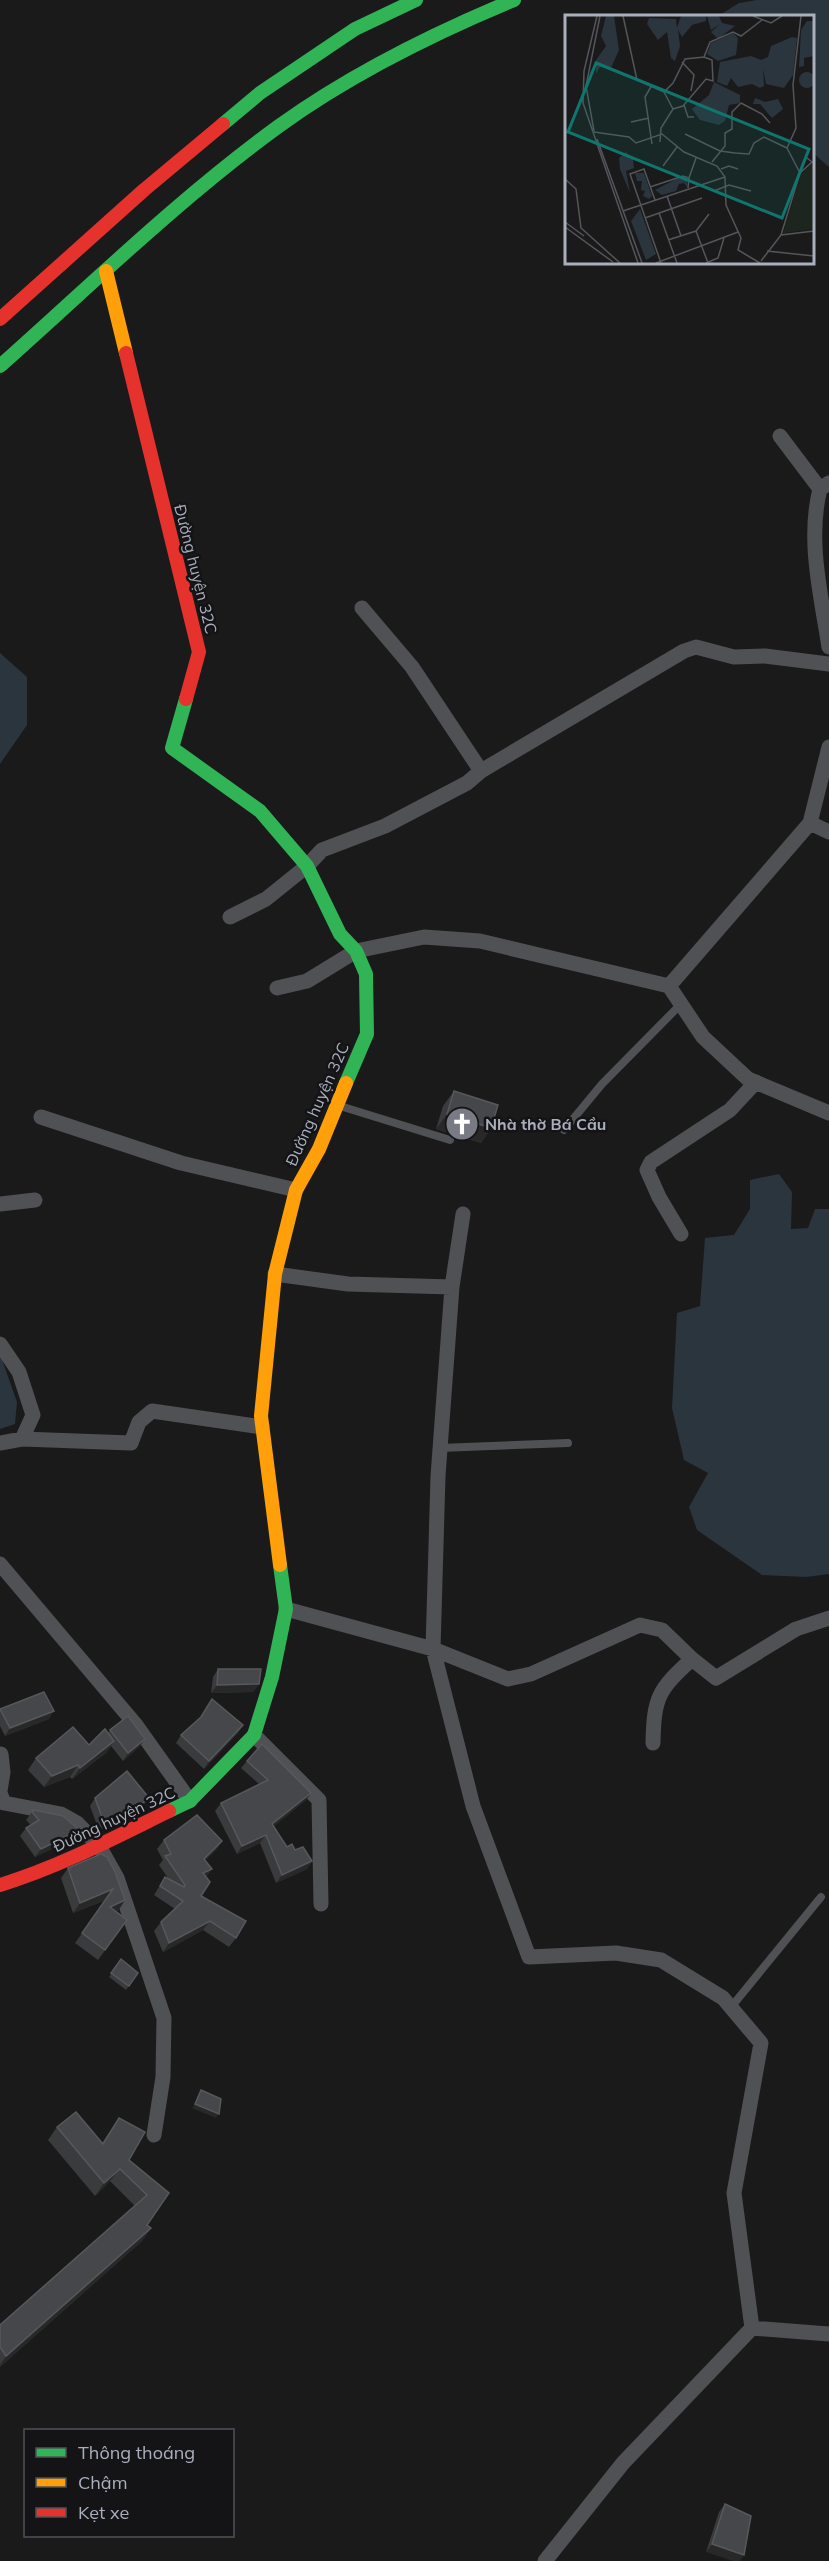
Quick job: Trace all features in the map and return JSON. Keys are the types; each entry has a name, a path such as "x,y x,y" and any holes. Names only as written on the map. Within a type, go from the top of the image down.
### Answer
{"street":[{"path":"0,319 144,190 260,93 355,29 416,0"},
{"path":"0,366 165,218 279,126 376,64 461,22 514,0"},
{"name":"Đường huyện 32C","path":"0,1885 27,1877 99,1846 190,1801 254,1735 272,1677 286,1609 261,1416 275,1274 296,1190 319,1149 367,1034 366,974 356,951 340,934 307,866 260,812 172,748 199,652 106,271"},
{"path":"780,436 825,486 815,509 815,549 829,647"},
{"path":"362,608 412,667 481,771"},
{"path":"230,917 266,899 307,866 322,850 385,826 467,783 481,771 684,651 696,647 734,657 765,656 829,664"},
{"path":"669,986 810,823 829,747"},
{"path":"810,823 829,832"},
{"path":"277,988 307,981 356,951 424,937 480,941 669,986 703,1037 748,1079 829,1113"},
{"path":"681,1234 659,1197 647,1170 651,1162 730,1110 756,1083"},
{"path":"41,1117 181,1163 296,1190"},
{"path":"0,1204 35,1200"},
{"path":"463,1214 452,1287 440,1448 433,1649 473,1806 529,1957 616,1953 661,1960 723,1998 761,2043 734,2193 752,2328"},
{"path":"275,1274 348,1284 452,1287"},
{"path":"0,1344 19,1372 33,1415 22,1439"},
{"path":"0,1443 22,1439 131,1443 139,1422 152,1411 262,1427"},
{"path":"0,1564 136,1725 190,1801"},
{"path":"286,1609 433,1649 508,1679 531,1674 640,1625 662,1630 716,1678 796,1629 829,1618"},
{"path":"653,1743 654,1711 666,1683 692,1659"},
{"path":"254,1735 319,1800 321,1904"},
{"path":"2,1754 3,1773 0,1792 4,1803 61,1814 77,1823 99,1846 117,1878 164,2018 163,2077 154,2135"},
{"path":"752,2328 829,2334"},
{"path":"545,2561 623,2463 752,2328"}],"lane":[{"path":"564,1130 602,1084 681,1004"},
{"path":"337,1105 450,1140"},
{"path":"440,1448 568,1443"},
{"path":"732,2006 821,1897"}],"shaded area":[{"path":"757,0 829,0 829,167 814,154 814,15 720,15 739,3"},
{"path":"0,653 27,677 27,725 0,764"},
{"path":"779,1174 792,1192 791,1229 808,1228 815,1209 829,1209 829,1574 806,1577 762,1575 697,1530 689,1507 708,1473 684,1460 672,1408 677,1313 700,1306 705,1238 734,1235 750,1209 750,1180"},
{"path":"0,1354 17,1402 15,1424 0,1429"}],"building":[{"path":"454,1091 498,1105 491,1128 447,1114"},
{"path":"218,1669 261,1669 259,1684 217,1685"},
{"path":"44,1692 54,1711 10,1728 0,1709"},
{"path":"212,1699 243,1725 209,1761 181,1735 201,1717"},
{"path":"128,1716 145,1739 128,1753 110,1730"},
{"path":"73,1727 89,1745 105,1729 114,1741 80,1768 78,1765 52,1776 36,1758"},
{"path":"262,1744 311,1793 272,1824 287,1847 292,1844 295,1850 303,1847 312,1861 282,1875 266,1835 242,1846 221,1803 268,1780 247,1761"},
{"path":"127,1771 149,1798 138,1807 109,1821 102,1817 95,1798"},
{"path":"34,1810 63,1816 83,1833 70,1838 67,1836 41,1849 26,1828 39,1820 32,1812"},
{"path":"197,1815 222,1841 204,1859 212,1869 203,1873 210,1882 201,1896 246,1921 236,1938 210,1921 169,1943 161,1922 183,1901 160,1886 165,1877 184,1887 185,1885 165,1856 171,1854 164,1840"},
{"path":"101,1854 107,1857 115,1872 125,1900 110,1907 127,1920 105,1950 82,1933 113,1889 80,1903 68,1868"},
{"path":"121,1959 138,1973 129,1986 111,1973"},
{"path":"201,2090 221,2099 219,2114 195,2104"},
{"path":"76,2112 103,2144 119,2118 145,2132 129,2160 169,2193 147,2225 151,2228 6,2356 0,2347 0,2325 147,2195 120,2169 104,2183 57,2127"},
{"path":"725,2504 751,2516 744,2555 712,2544"}],"traffic: fast":[{"path":"223,124 260,93 355,29 416,0"},
{"path":"0,366 171,212 279,126 363,72 453,27 514,0"},
{"path":"186,699 172,748 260,811 307,866 340,934 356,951 366,974 367,1034 346,1083"},
{"path":"169,1811 190,1801 254,1735 272,1677 286,1609 280,1565"}],"traffic: slow":[{"path":"106,271 126,353"},
{"path":"280,1565 261,1416 275,1274 296,1190 319,1149 346,1083"}],"traffic: jam":[{"path":"0,319 144,190 223,124"},
{"path":"126,353 199,652 186,699"},
{"path":"0,1885 65,1861 169,1811"}],"place":[{"name":"Nhà thờ Bá Cầu","path":"462,1124"}]}
